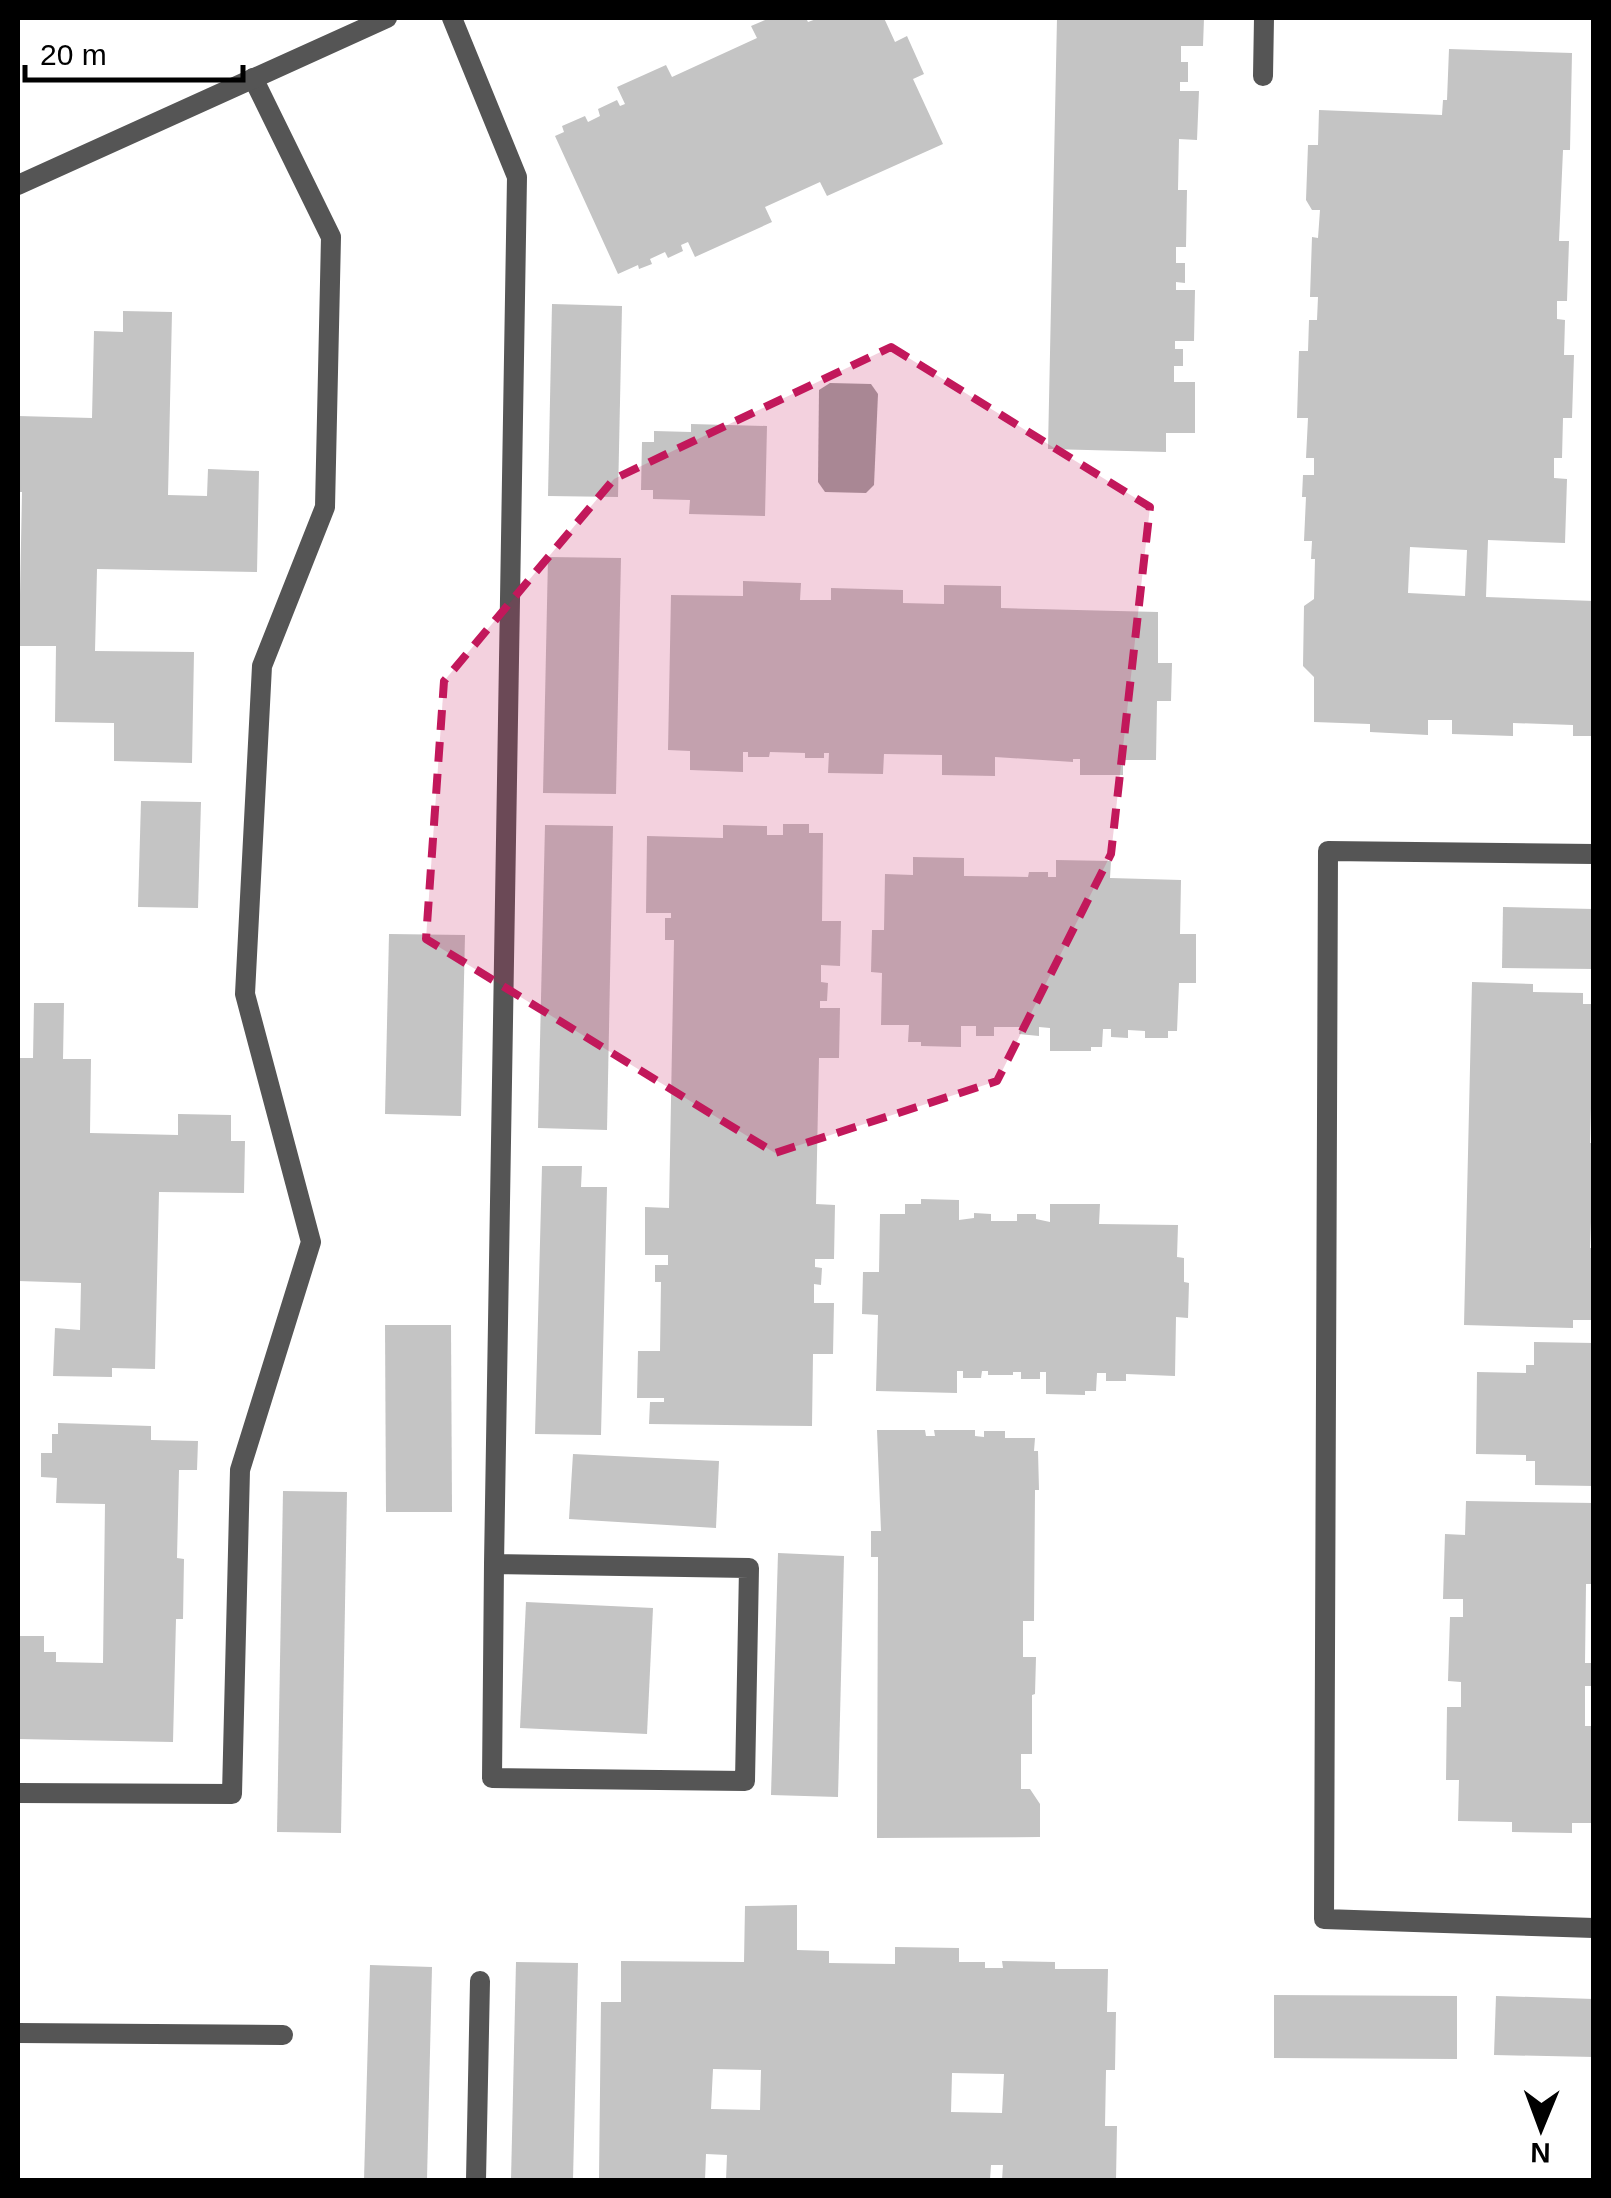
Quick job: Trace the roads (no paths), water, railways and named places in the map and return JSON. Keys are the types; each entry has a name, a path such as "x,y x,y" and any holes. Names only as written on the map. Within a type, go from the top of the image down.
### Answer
{"street":[{"path":"18,186 253,78 352,25 387,18"},
{"path":"452,18 517,178 494,1564 492,1778 745,1781 750,1568 494,1564"},
{"path":"1263,76 1264,18"},
{"path":"18,1793 232,1794 240,1470 310,1242 245,994 262,666 325,506 331,237 253,78"},
{"path":"1594,854 1328,850 1324,1920 1594,1928"},
{"path":"476,2180 480,1981"},
{"path":"18,2033 283,2035"}]}
